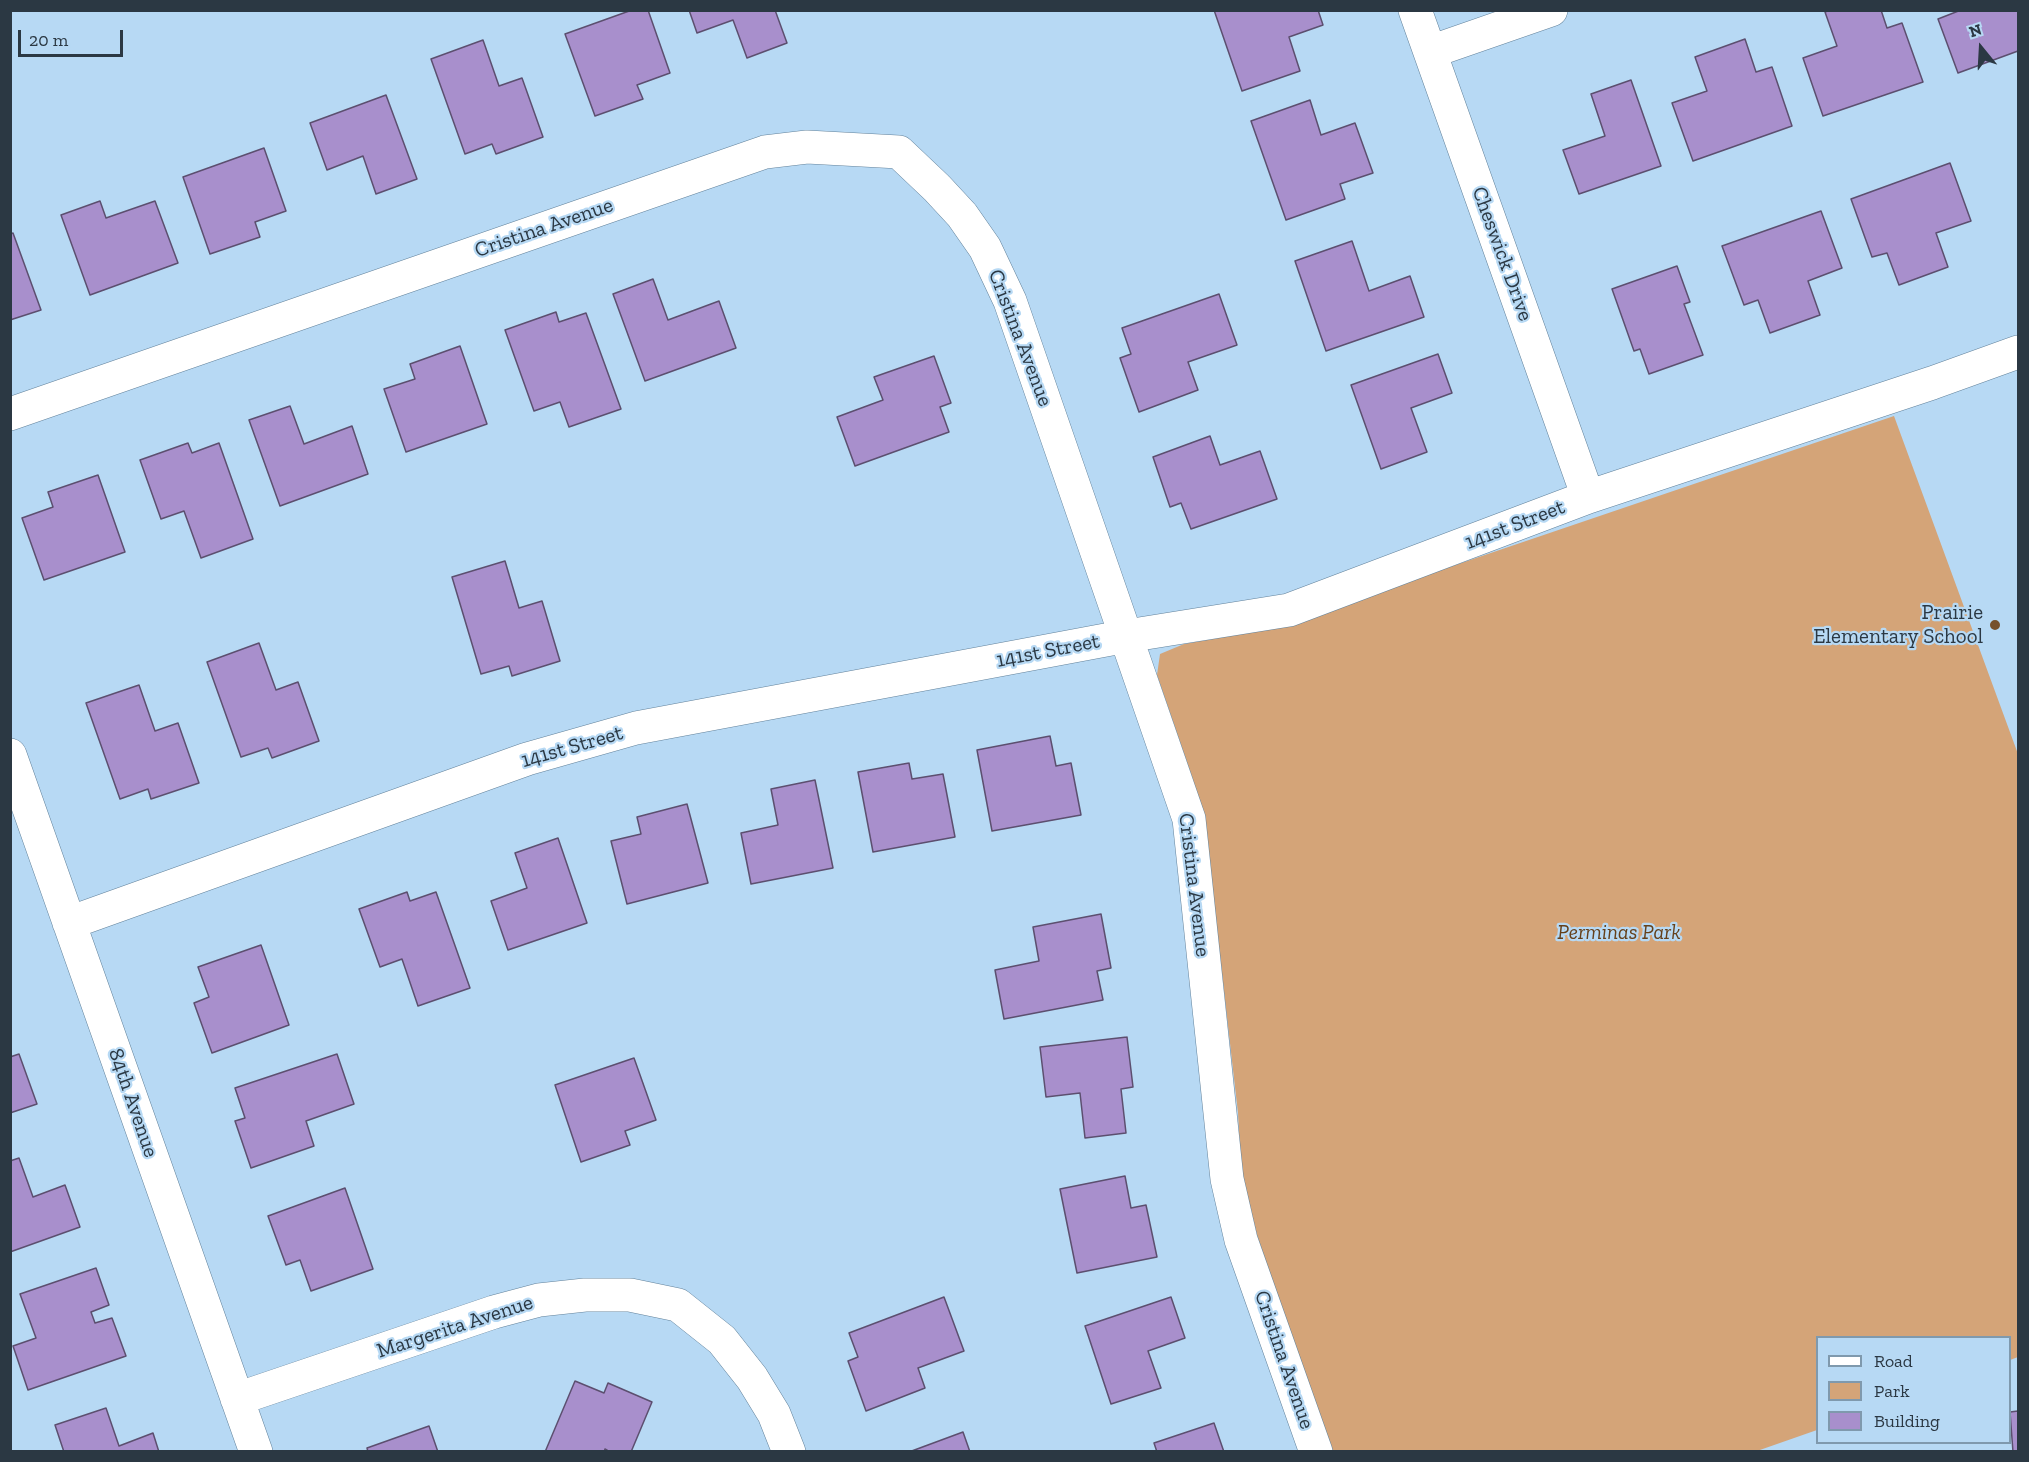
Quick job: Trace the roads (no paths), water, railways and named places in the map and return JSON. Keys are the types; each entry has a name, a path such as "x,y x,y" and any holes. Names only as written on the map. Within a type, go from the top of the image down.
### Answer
{"street":[{"name":"Cheswick Drive","path":"1415,10 1588,497"},
{"path":"1430,52 1551,10"},
{"name":"Cristina Avenue","path":"10,414 765,152 807,147 899,152 938,188 962,215 985,248 1010,301 1189,819 1230,1189 1241,1240 1316,1452"},
{"name":"141st Street","path":"69,923 527,759 636,728 1127,636 1289,610 1588,497 2019,352"},
{"name":"84th Avenue","path":"10,755 256,1452"},
{"name":"Margerita Avenue","path":"237,1399 494,1312 539,1300 585,1295 630,1295 678,1305 722,1340 752,1378 774,1414 789,1452"}],"place":[{"name":"Prairie Elementary School","path":"1995,625"}],"park label":[{"name":"Perminas Park","path":"1619,933"}]}
